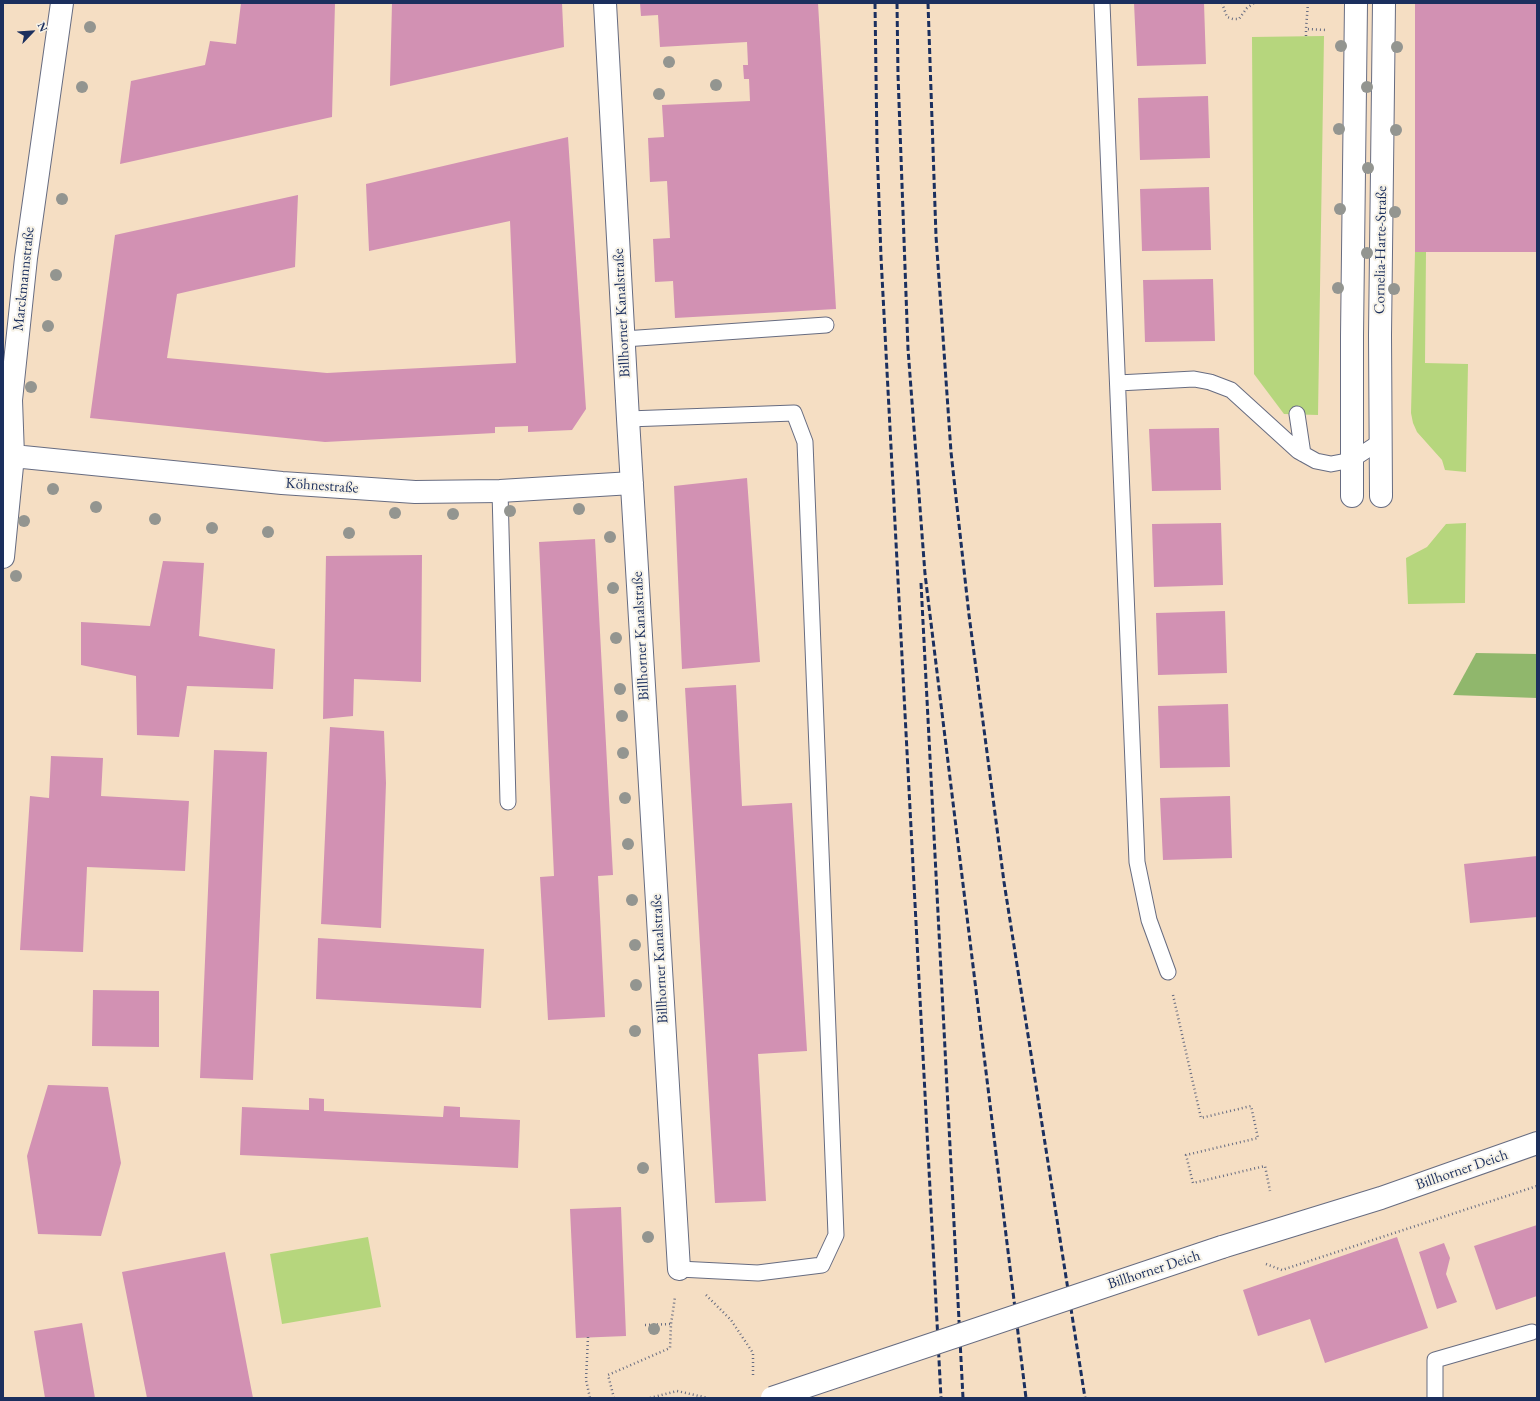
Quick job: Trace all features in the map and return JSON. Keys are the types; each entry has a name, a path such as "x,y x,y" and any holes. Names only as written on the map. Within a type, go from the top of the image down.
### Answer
{"street":[{"name":"Marckmannstraße","path":"3,557 13,456 11,400 26,258 62,3"},
{"name":"Billhorner Kanalstraße","path":"605,3 628,419 679,1269"},
{"name":"Cornelia-Harte-Straße","path":"1352,496 1356,3"},
{"name":"Cornelia-Harte-Straße","path":"1381,496 1380,328 1384,3"},
{"name":"Köhnestraße","path":"13,456 282,483 415,492 500,492 632,483"},
{"name":"Billhorner Deich","path":"772,1398 1222,1247 1381,1198 1537,1144"}],"lane":[{"path":"1102,3 1137,862 1149,920 1168,972"},
{"path":"624,339 826,325"},
{"path":"1118,383 1194,380 1210,382 1231,390 1298,451 1316,461 1331,464 1352,460 1381,442"},
{"path":"628,419 794,413 805,442 836,1235 822,1265 758,1273 679,1269"},
{"path":"1297,414 1303,454"},
{"path":"500,492 508,802"},
{"path":"1435,1398 1435,1360 1532,1332"}],"path":[{"path":"1222,3 1227,17 1239,19 1247,8 1254,3"},
{"path":"1306,36 1308,3"},
{"path":"1306,29 1355,32"},
{"path":"1168,972 1201,1118 1251,1106 1258,1138 1186,1155 1193,1183 1265,1166 1270,1191"},
{"path":"1262,1263 1282,1270 1537,1186"},
{"path":"679,1269 731,1320 753,1353 752,1383"},
{"path":"614,1398 608,1375 670,1348 670,1324 645,1325"},
{"path":"588,1337 586,1380 590,1398"},
{"path":"650,1398 677,1391 708,1398"}],"green space":[{"path":"1324,36 1318,415 1284,414 1254,374 1252,37"},
{"path":"1415,252 1426,252 1425,363 1468,364 1466,472 1445,470 1442,460 1417,432 1413,423 1411,413"},
{"path":"1466,523 1465,603 1408,604 1406,558 1427,547 1446,524"},
{"path":"1476,653 1537,654 1537,698 1453,695"},
{"path":"368,1237 381,1307 282,1324 270,1254"}],"building":[{"path":"241,3 335,3 332,117 120,164 131,81 205,65 210,41 236,44"},
{"path":"392,3 562,3 564,47 390,86"},
{"path":"640,3 818,3 836,309 675,318 673,281 655,282 653,239 670,238 667,181 650,182 648,138 664,137 662,105 750,101 749,79 744,79 743,65 748,65 747,42 660,47 658,15 641,16"},
{"path":"1134,3 1204,3 1206,64 1137,66"},
{"path":"1415,3 1537,3 1537,252 1415,252"},
{"path":"1208,96 1210,158 1140,160 1138,98"},
{"path":"568,137 586,409 572,430 528,432 528,426 495,427 495,433 325,442 90,418 115,235 298,195 295,267 177,294 167,358 327,373 516,363 510,221 369,251 366,184"},
{"path":"1209,187 1211,250 1142,251 1140,189"},
{"path":"1213,279 1215,341 1145,342 1143,280"},
{"path":"1219,428 1221,490 1152,491 1149,429"},
{"path":"747,478 760,662 682,669 674,486"},
{"path":"1221,523 1223,585 1154,587 1152,524"},
{"path":"595,539 613,875 598,876 605,1017 548,1020 540,877 554,876 539,542"},
{"path":"422,555 421,682 354,679 353,716 323,719 326,556"},
{"path":"163,561 204,563 199,636 275,649 273,689 187,686 179,737 137,735 136,676 81,665 81,622 150,626"},
{"path":"1225,611 1227,673 1158,675 1156,613"},
{"path":"736,685 742,806 792,803 807,1051 758,1054 766,1201 715,1203 685,688"},
{"path":"1228,704 1230,767 1160,768 1158,706"},
{"path":"330,727 384,731 386,783 381,928 321,924"},
{"path":"214,750 267,752 253,1080 200,1078"},
{"path":"51,756 103,758 101,796 189,801 185,871 87,867 83,952 20,950 30,796 49,798"},
{"path":"1230,796 1232,858 1163,860 1160,798"},
{"path":"1537,856 1537,917 1470,923 1464,864"},
{"path":"318,938 484,949 481,1008 316,999"},
{"path":"93,990 159,991 159,1047 92,1046"},
{"path":"48,1085 108,1087 121,1163 101,1236 38,1234 27,1156"},
{"path":"309,1098 324,1099 324,1111 443,1117 444,1106 460,1107 460,1117 520,1120 518,1168 240,1155 242,1107 309,1110"},
{"path":"621,1207 626,1336 576,1338 570,1209"},
{"path":"1537,1225 1537,1296 1496,1310 1474,1246"},
{"path":"1397,1237 1428,1328 1325,1363 1310,1319 1258,1336 1243,1290"},
{"path":"1444,1243 1450,1258 1446,1274 1457,1302 1437,1309 1419,1252"},
{"path":"225,1252 253,1398 147,1398 122,1272"},
{"path":"82,1323 95,1398 45,1398 34,1331"}],"railway":[{"path":"875,3 877,145 881,257 941,1398"},
{"path":"897,3 898,75 908,349 925,574 1026,1398"},
{"path":"928,3 936,236 951,452 969,615 1004,882 1085,1398"},
{"path":"921,583 963,1398"}]}
